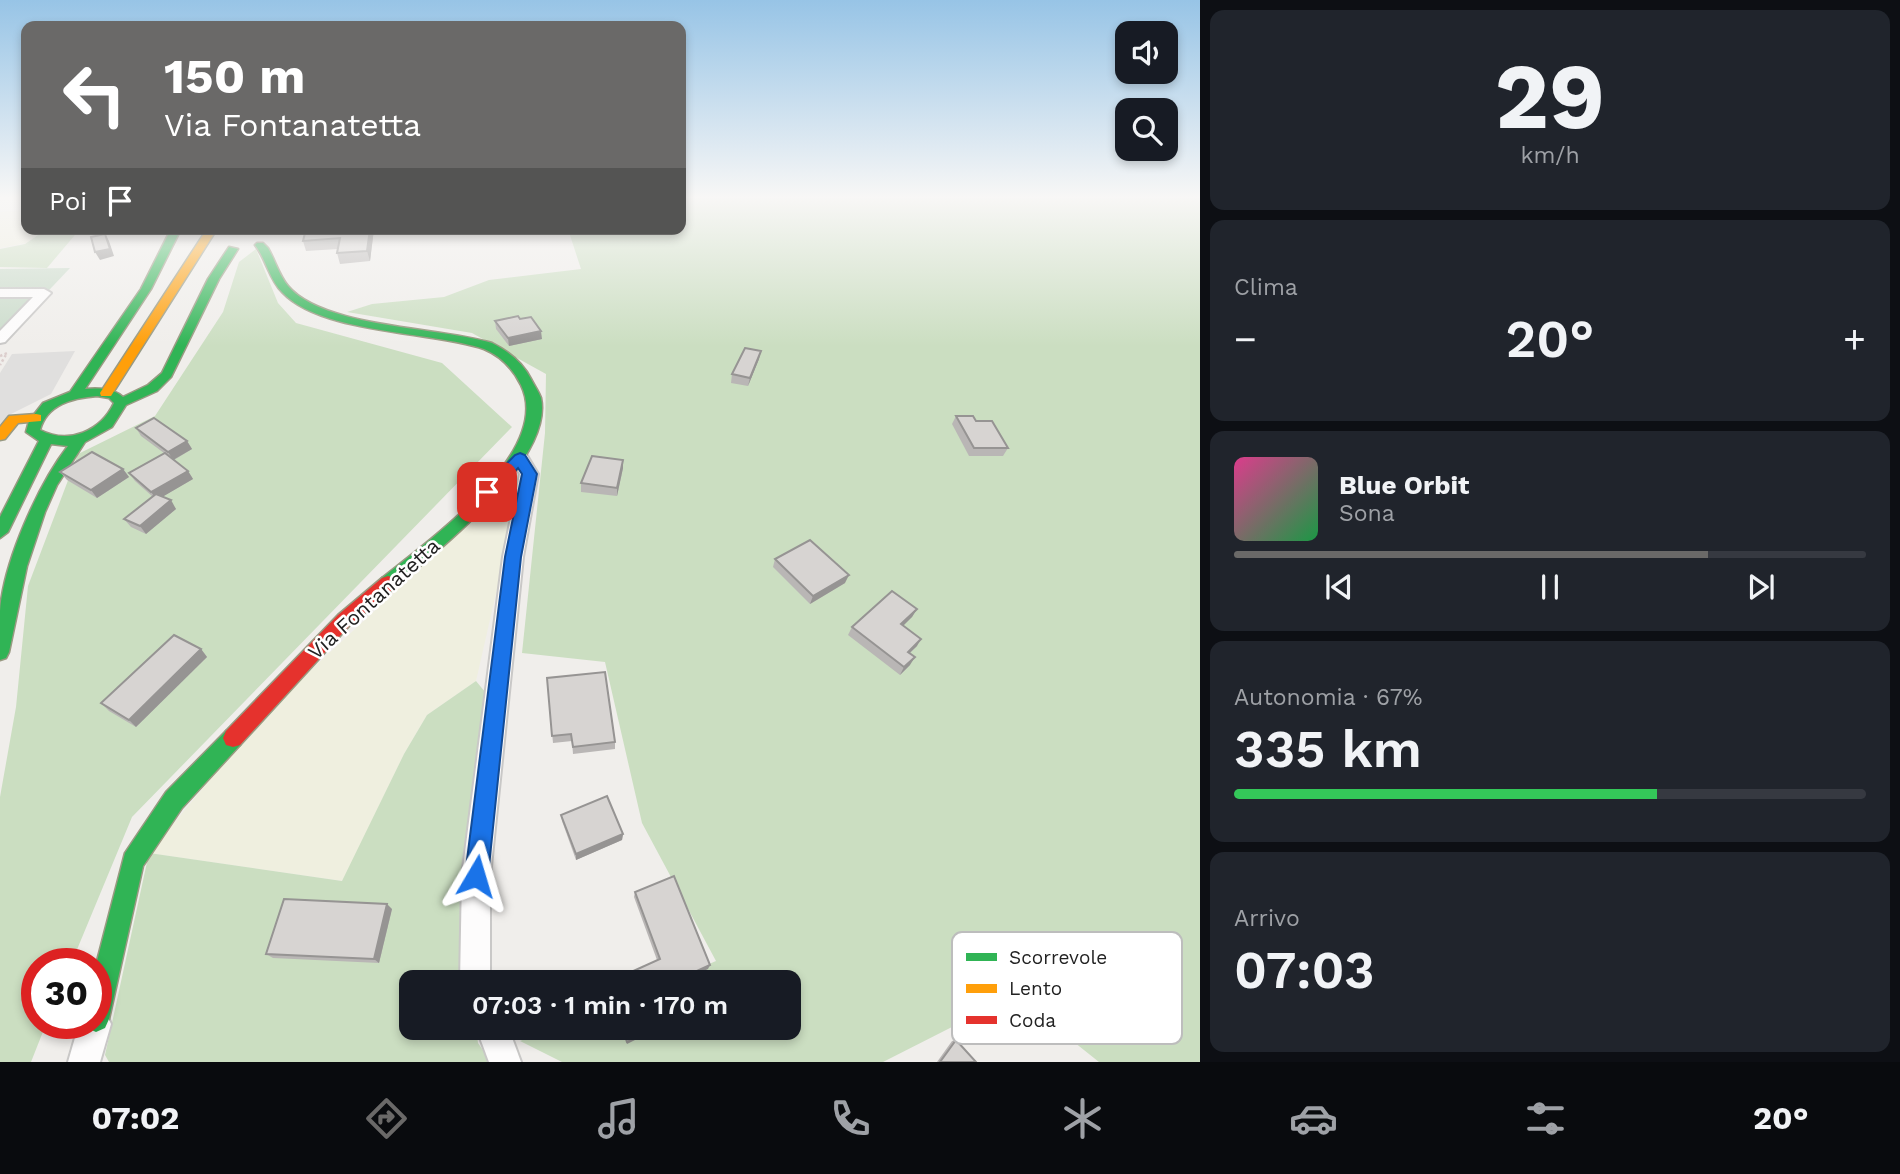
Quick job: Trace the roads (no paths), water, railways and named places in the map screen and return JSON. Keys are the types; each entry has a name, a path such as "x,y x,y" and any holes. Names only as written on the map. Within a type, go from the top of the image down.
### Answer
{"street":[{"path":"75,395 146,289 167,248"},
{"path":"106,393 200,248"},
{"name":"Via Fontanatetta","path":"233,249 238,248"},
{"name":"Via Fontanatetta","path":"91,1044 132,861 174,800 344,620 453,527 520,458 537,417 531,383 509,359 488,346 366,323 309,306 287,293 268,248"},
{"path":"121,402 141,395 166,376 216,270 233,249"},
{"path":"0,293 44,293 0,339"},
{"path":"0,436 14,419 36,418 52,405 75,395 106,393 121,402"},
{"path":"36,418 33,432 46,440 82,437 108,425 120,409 121,402"},
{"path":"0,652 14,582 32,524 63,456 82,437"},
{"path":"0,532 46,440"},
{"path":"475,970 476,876 513,557 529,474 520,458"},
{"path":"497,1040 505,1062"}]}
